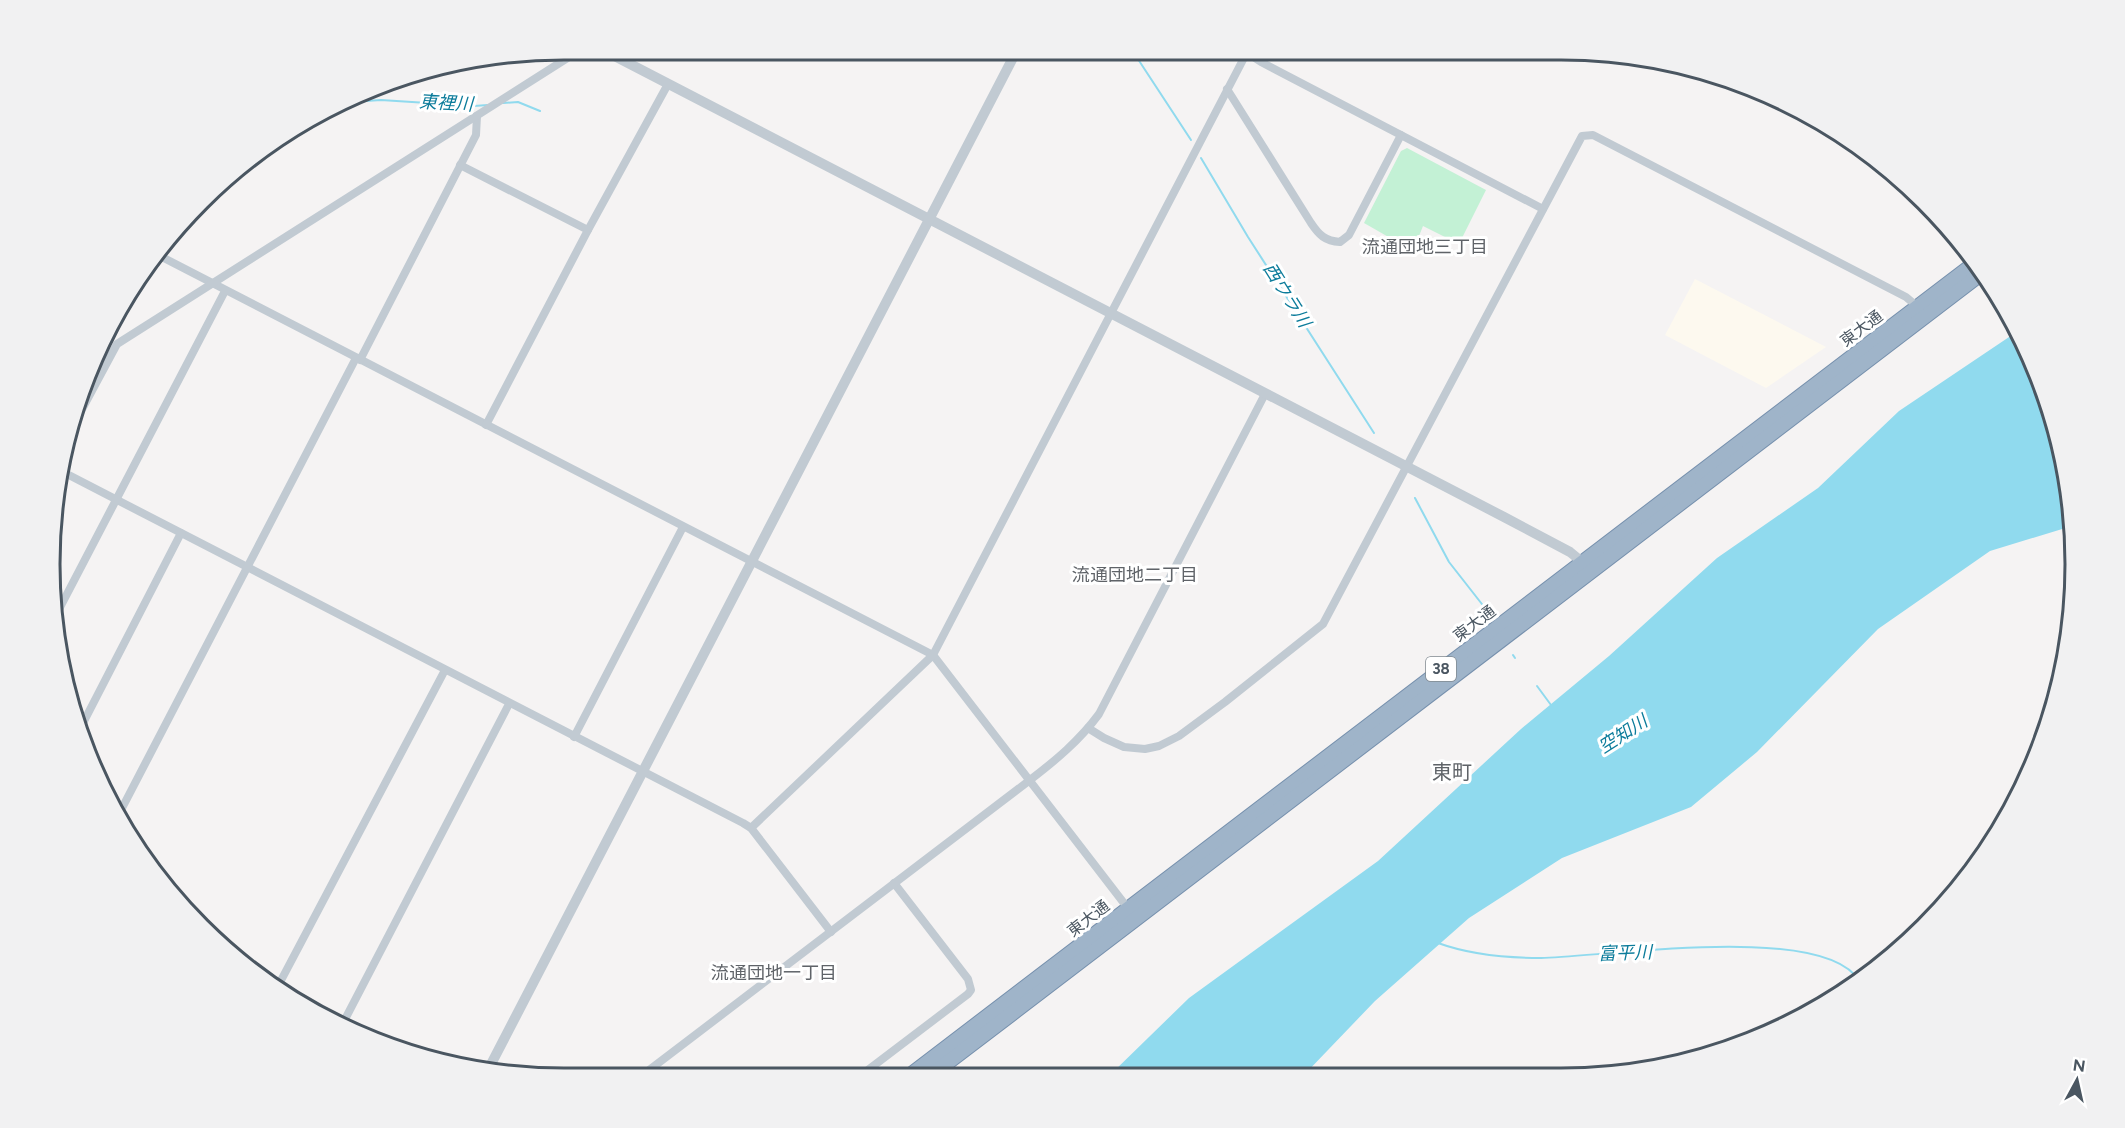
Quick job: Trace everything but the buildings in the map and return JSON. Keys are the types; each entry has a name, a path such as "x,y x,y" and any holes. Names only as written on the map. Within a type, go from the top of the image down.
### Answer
{"highway":[{"name":"東大通","path":"920,1068 1132,913 1921,310 1969,268"},
{"name":"東大通","path":"1921,310 1975,277"},
{"name":"東大通","path":"940,1068 1132,913"}],"street":[{"path":"89,396 117,344 564,60"},
{"path":"622,60 1408,467 1570,552 1587,566"},
{"path":"492,1063 1012,60"},
{"path":"751,828 933,655 1241,60"},
{"path":"1260,60 1543,209"},
{"path":"486,426 588,230 668,84"},
{"path":"1227,89 1311,223 1321,237 1331,241 1340,242 1349,235 1401,135"},
{"path":"123,807 246,567 476,135 477,116"},
{"path":"1089,728 1124,747 1145,749 1159,746 1179,736 1216,709 1323,624 1582,136 1593,135 1906,297 1921,310"},
{"path":"460,165 588,230"},
{"path":"164,257 225,291 683,527 764,566 933,655 1132,913"},
{"path":"62,604 225,291"},
{"path":"658,1068 894,883 1065,753 1089,728 1265,394"},
{"path":"68,475 751,828 831,932"},
{"path":"574,737 683,527"},
{"path":"85,719 181,533"},
{"path":"281,981 445,670"},
{"path":"346,1018 509,704"},
{"path":"871,1068 969,994 971,990 968,979 894,883"}],"shaded area":[{"path":"1695,279 1826,347 1766,388 1665,335"}],"green space":[{"path":"1407,148 1486,190 1459,244 1423,226 1413,251 1364,223 1401,151"}],"water":[{"name":"空知川","path":"2010,336 2027,371 2048,434 2061,498 2064,529 1990,551 1878,629 1757,752 1691,807 1562,858 1469,918 1375,1001 1311,1068 1117,1068 1189,998 1378,861 1521,729 1609,656 1717,558 1818,488 1899,411"}],"waterway":[{"name":"西ウラ川","path":"1139,60 1191,140"},
{"name":"東裡川","path":"364,101 488,105"},
{"name":"東裡川","path":"503,103 518,102 540,111"},
{"name":"西ウラ川","path":"1201,158 1248,237 1374,433"},
{"name":"西ウラ川","path":"1415,498 1449,562 1485,608"},
{"name":"西ウラ川","path":"1537,686 1551,705"},
{"name":"富平川","path":"1438,943 1476,953 1528,958 1660,949 1760,948 1804,952 1838,963 1852,975"}],"district":[{"name":"流通団地三丁目","path":"1425,247"},
{"name":"流通団地二丁目","path":"1135,575"},
{"name":"東町","path":"1452,772"},
{"name":"流通団地一丁目","path":"774,973"}]}
